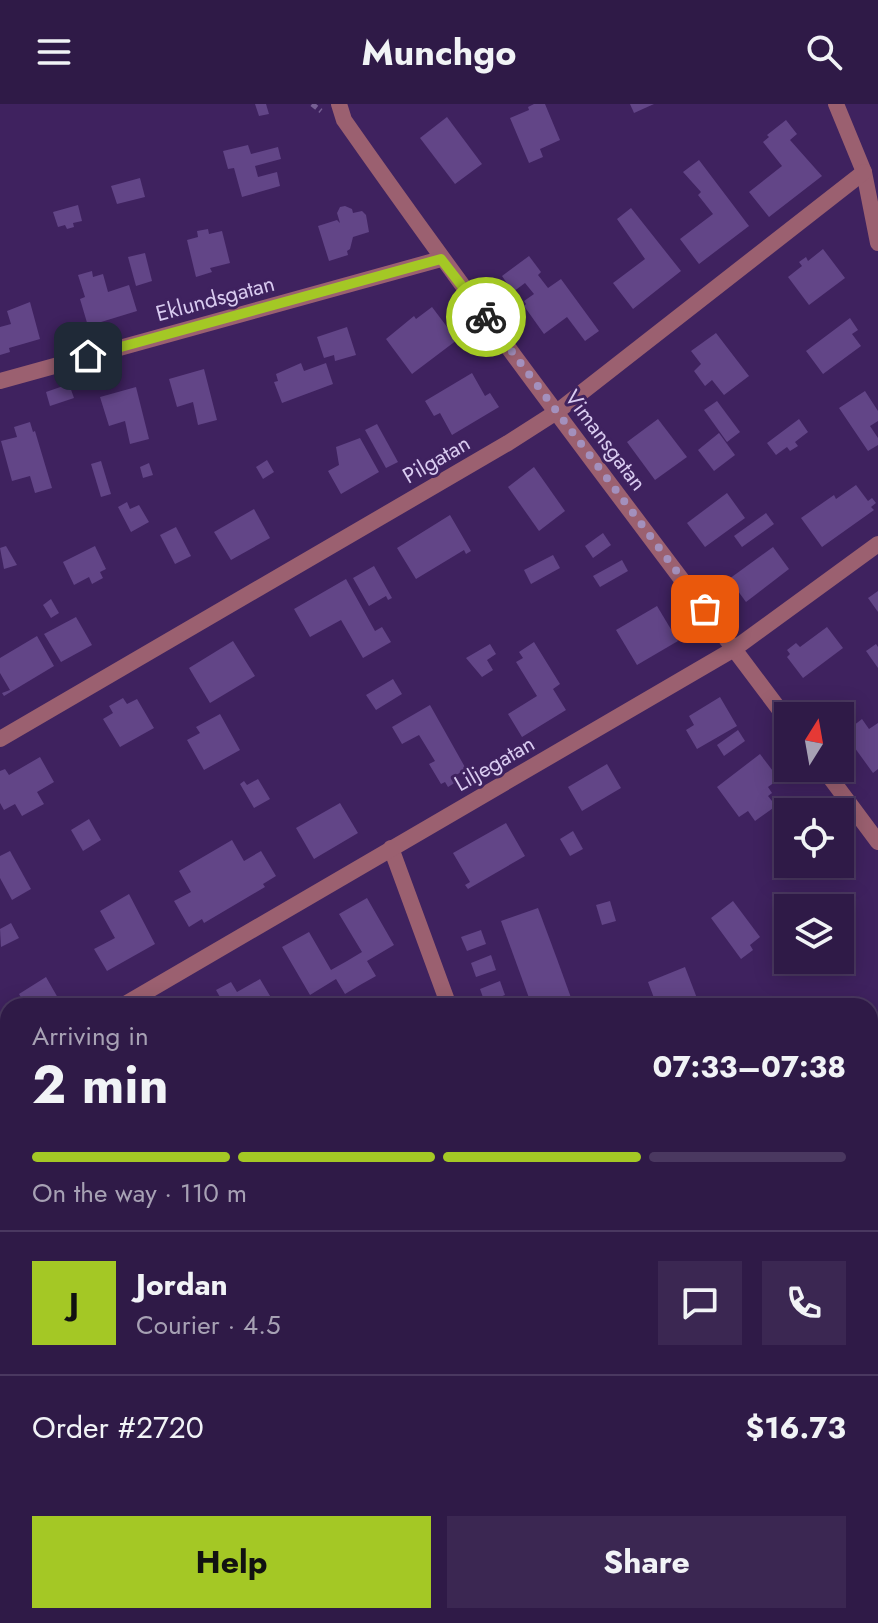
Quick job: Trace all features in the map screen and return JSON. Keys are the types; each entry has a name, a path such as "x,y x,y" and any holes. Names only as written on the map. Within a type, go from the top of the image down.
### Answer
{"street":[{"name":"Vimansgatan","path":"339,104 344,120 441,259 774,702"},
{"path":"836,104 864,172 878,243"},
{"name":"Pilgatan","path":"0,739 558,411 864,172"},
{"name":"Eklundsgatan","path":"0,381 441,259"},
{"name":"Liljegatan","path":"136,998 734,649 878,544"},
{"path":"833,782 878,842"},
{"path":"391,848 446,998"}],"building":[{"path":"255,104 266,104 269,114 259,116"},
{"path":"545,104 560,140 540,149 543,157 529,163 510,118 529,110 528,107"},
{"path":"630,104 654,104 634,113"},
{"path":"447,117 482,164 455,184 420,138"},
{"path":"786,120 797,134 790,140 822,176 769,217 749,192 782,166 763,142"},
{"path":"248,145 251,154 278,147 281,159 255,166 258,177 277,172 280,186 242,197 234,168 228,169 223,151"},
{"path":"699,160 749,226 699,264 680,239 713,214 698,195 701,192 683,172"},
{"path":"140,178 145,197 117,204 111,186"},
{"path":"78,205 82,221 73,223 74,227 67,229 65,225 58,227 53,212"},
{"path":"345,206 353,213 362,211 366,215 369,232 353,237 348,255 329,261 318,226 337,220 340,223 337,213 340,207"},
{"path":"631,208 681,271 633,309 613,283 645,259 617,219"},
{"path":"208,229 209,234 222,231 230,263 210,268 212,272 196,277 187,240 198,237 197,231"},
{"path":"823,249 845,278 809,305 788,277 802,266 799,262 806,257 808,261"},
{"path":"145,253 152,281 136,286 128,257"},
{"path":"529,256 548,288 561,279 599,331 585,341 567,317 544,334 524,306 524,301 534,294 525,283 513,292 502,276"},
{"path":"92,271 93,277 103,274 108,292 129,285 137,311 88,326 80,299 85,297 78,275"},
{"path":"30,302 40,339 9,348 10,352 0,355 0,327 11,324 7,311"},
{"path":"432,307 457,340 412,374 386,339 414,316 416,319"},
{"path":"850,318 858,330 852,334 861,346 823,374 806,351"},
{"path":"347,327 356,355 335,361 334,355 324,358 317,337"},
{"path":"716,333 749,376 724,395 712,380 705,386 694,371 701,364 691,351"},
{"path":"301,363 304,371 326,363 333,384 282,403 274,382 278,381 276,374"},
{"path":"204,369 217,420 198,425 193,402 177,407 169,379"},
{"path":"472,373 485,396 490,393 499,407 452,435 440,413 434,416 425,401"},
{"path":"69,384 74,398 50,406 46,392"},
{"path":"136,387 149,439 130,444 125,421 109,426 100,397"},
{"path":"865,391 878,411 878,421 870,426 878,438 878,445 868,451 839,408"},
{"path":"717,401 740,432 727,442 704,410"},
{"path":"658,419 687,457 655,480 627,442"},
{"path":"799,419 808,432 795,442 798,446 790,451 787,447 776,455 767,443"},
{"path":"30,422 52,488 35,493 30,476 12,481 1,441 17,437 14,427"},
{"path":"377,424 398,462 386,468 365,430"},
{"path":"719,433 735,455 714,471 698,450"},
{"path":"360,438 379,472 341,494 328,471 339,465 336,447"},
{"path":"267,460 274,472 263,479 256,467"},
{"path":"101,461 111,494 101,497 91,464"},
{"path":"149,463 153,475 143,478 140,467"},
{"path":"534,467 565,511 539,531 508,487"},
{"path":"856,485 868,501 872,498 876,503 871,507 874,510 822,547 801,518 834,495 836,499"},
{"path":"727,493 745,518 705,547 687,523"},
{"path":"127,502 130,509 139,505 149,522 131,532 118,507"},
{"path":"254,509 270,538 231,560 214,532"},
{"path":"766,513 774,524 742,547 734,536"},
{"path":"450,515 471,551 466,554 464,550 416,579 397,548"},
{"path":"176,527 191,556 175,564 160,535"},
{"path":"603,533 611,545 593,558 585,546"},
{"path":"6,546 17,565 4,569 0,548"},
{"path":"95,546 106,569 100,572 103,578 92,584 89,577 74,585 63,562"},
{"path":"773,547 789,569 746,602 729,579"},
{"path":"553,555 560,568 531,584 524,570"},
{"path":"622,560 628,571 600,587 593,576"},
{"path":"374,566 392,598 388,600 386,596 369,606 353,578"},
{"path":"346,579 375,631 382,627 391,642 363,658 341,620 310,637 294,609"},
{"path":"878,591 878,612 868,598"},
{"path":"51,599 59,613 51,618 43,605"},
{"path":"657,606 678,641 637,665 616,630"},
{"path":"76,617 92,645 61,662 44,634"},
{"path":"827,627 843,648 803,678 787,657 790,654 787,650 796,643 800,647"},
{"path":"37,636 54,666 4,696 2,693 10,690 0,673 0,658"},
{"path":"233,641 255,676 210,703 189,668"},
{"path":"534,642 560,684 553,689 566,710 522,737 508,714 537,696 516,662 523,658 519,652"},
{"path":"490,644 496,654 487,660 493,670 482,677 466,658"},
{"path":"876,644 878,647 878,668 866,651"},
{"path":"393,679 402,694 376,710 366,695"},
{"path":"720,697 737,726 697,749 686,730 694,725 689,716"},
{"path":"123,698 127,704 137,699 154,728 120,747 103,719 113,713 109,706"},
{"path":"430,705 466,769 453,777 456,782 448,787 445,782 441,784 429,764 435,761 419,735 402,744 392,727"},
{"path":"220,714 240,750 204,770 187,740 200,733 196,727"},
{"path":"862,719 869,729 878,723 878,769 873,773 854,747 854,725"},
{"path":"738,730 745,741 724,756 717,745"},
{"path":"760,754 774,772 775,782 768,787 772,793 768,796 774,807 755,821 748,811 739,817 717,787"},
{"path":"40,757 54,782 37,792 44,804 22,816 15,804 4,810 0,803 0,771 5,769 9,775"},
{"path":"607,764 621,788 582,811 568,787"},
{"path":"258,779 270,799 254,808 240,784 244,781 247,785"},
{"path":"340,803 358,833 314,859 296,828"},
{"path":"89,819 101,840 83,851 71,830"},
{"path":"506,823 525,856 468,889 465,885 470,882 453,853"},
{"path":"573,831 583,849 570,856 560,839"},
{"path":"232,840 244,861 261,851 276,876 263,884 265,887 204,923 202,919 189,927 174,901 191,892 179,871"},
{"path":"10,851 31,889 12,900 0,878 0,856"},
{"path":"129,894 155,944 107,971 94,949 115,938 100,911"},
{"path":"367,898 394,945 367,961 376,976 345,994 336,979 310,995 282,947 309,932 331,970 347,961 362,952 339,914"},
{"path":"610,901 616,921 602,925 596,905"},
{"path":"733,901 760,937 750,945 753,950 741,959 711,918"},
{"path":"538,908 571,998 529,998 501,921"},
{"path":"11,923 19,938 1,947 0,929"},
{"path":"481,930 486,944 467,951 461,937"},
{"path":"491,955 496,970 476,977 471,963"},
{"path":"685,967 697,998 654,998 648,982"},
{"path":"46,977 58,998 21,998 19,994"},
{"path":"260,979 271,998 220,998 216,990 231,982 237,992"},
{"path":"500,981 505,995 483,998 480,989"}],"way so far":[{"path":"486,317 705,609"}],"route":[{"path":"88,356 441,259 486,317"}]}
